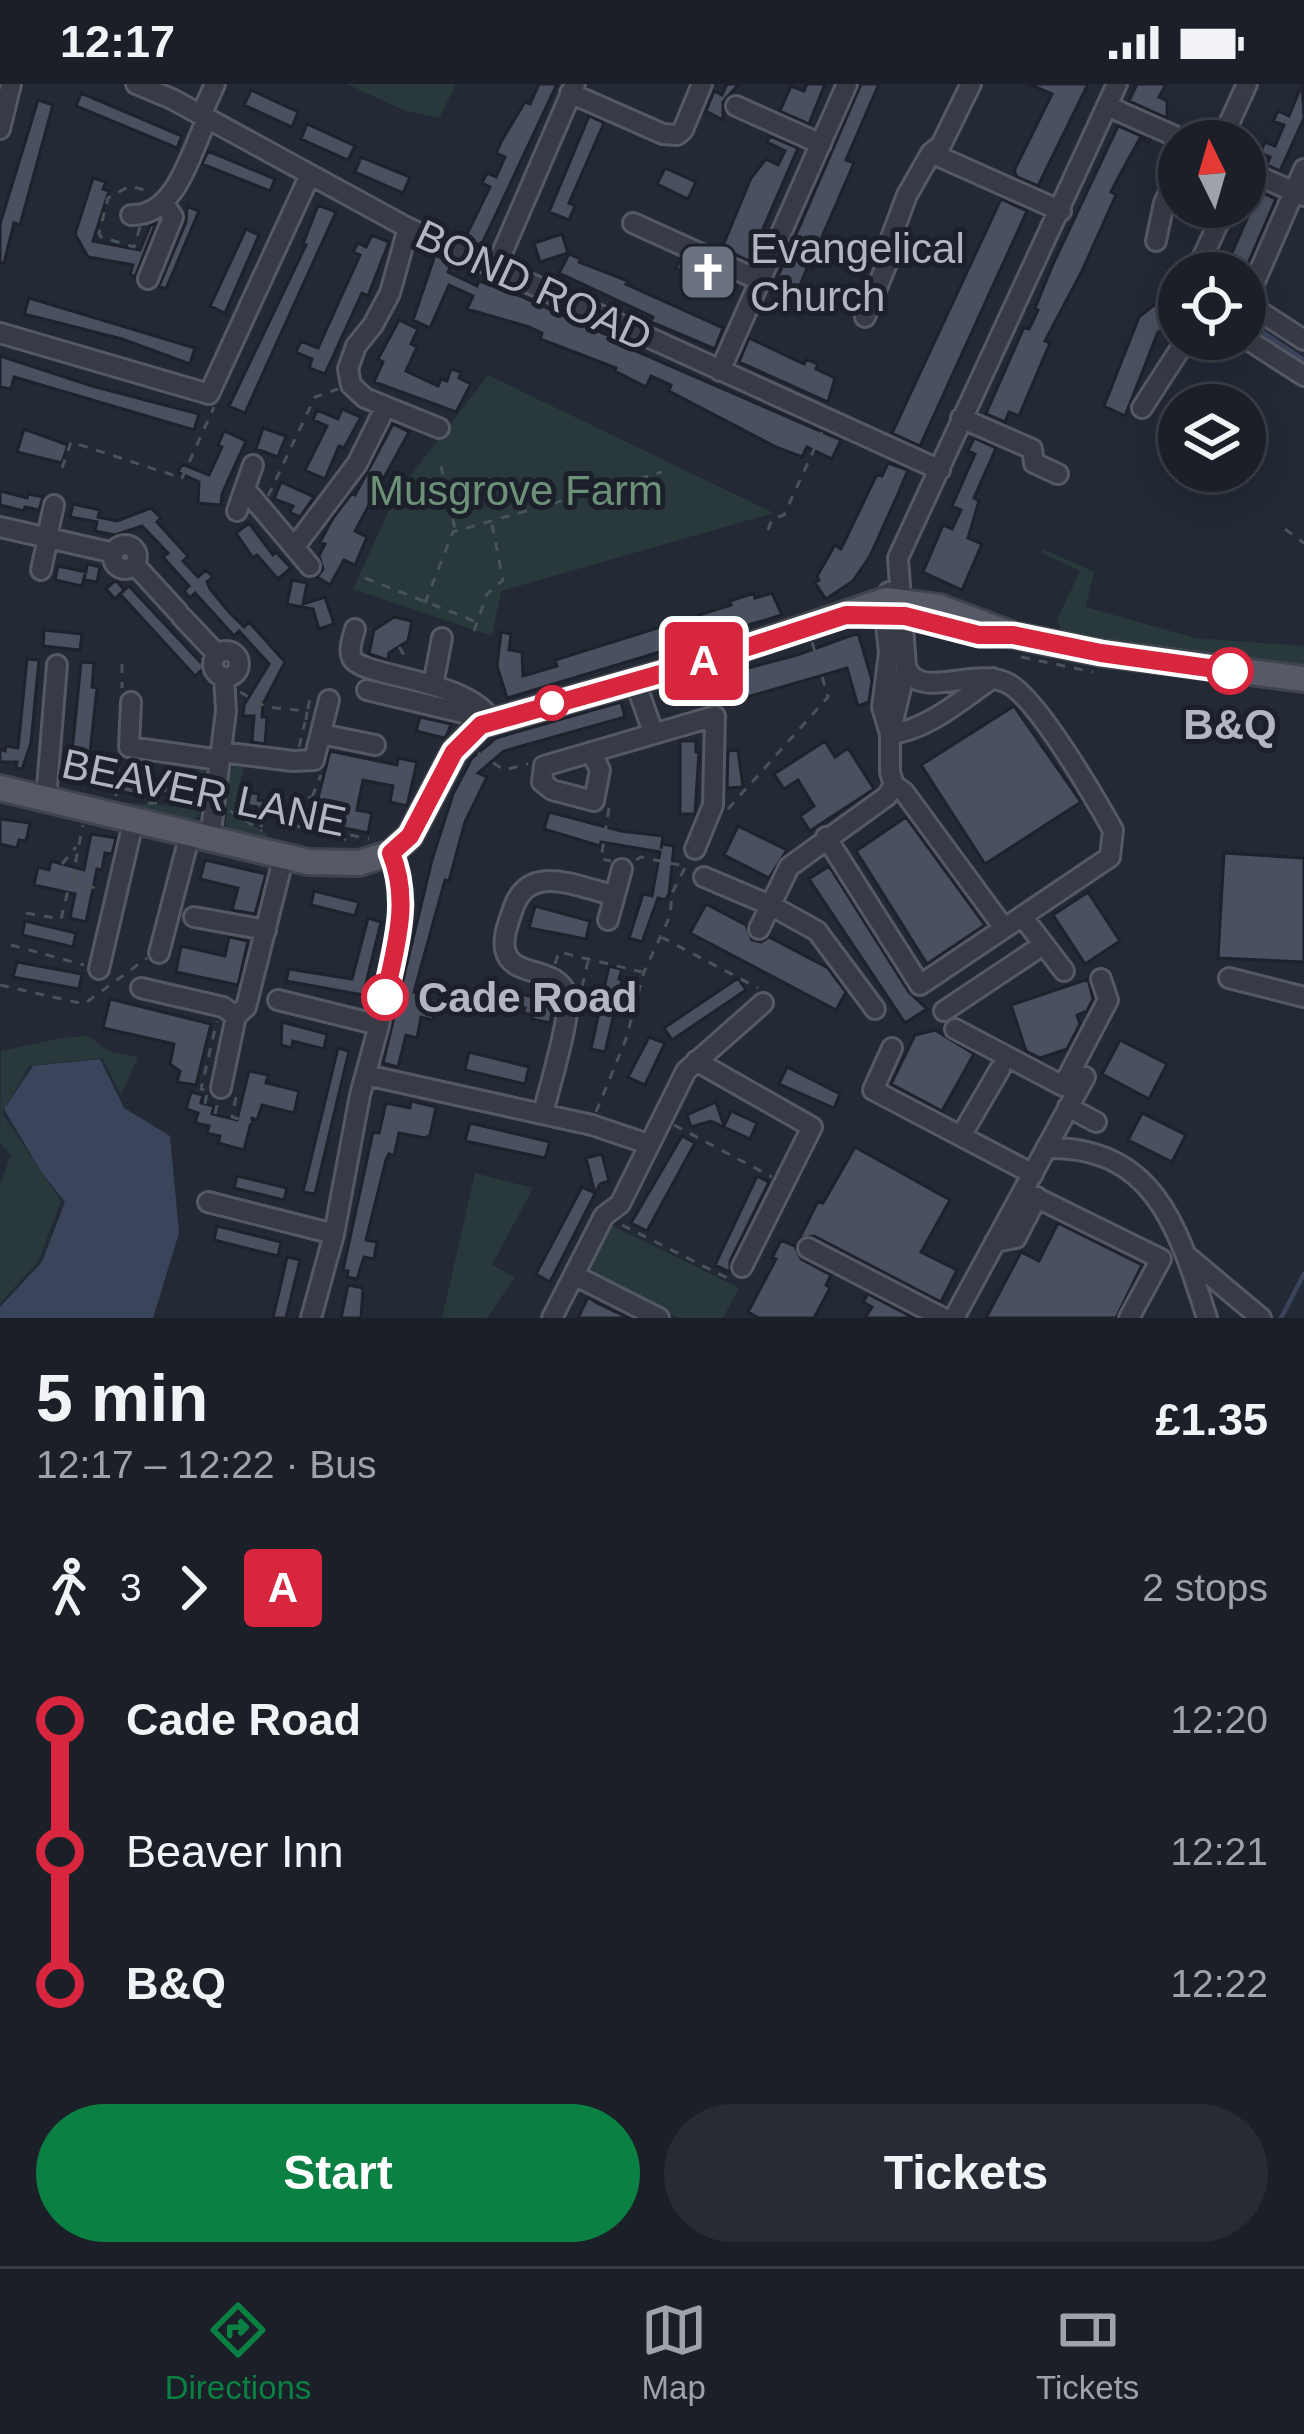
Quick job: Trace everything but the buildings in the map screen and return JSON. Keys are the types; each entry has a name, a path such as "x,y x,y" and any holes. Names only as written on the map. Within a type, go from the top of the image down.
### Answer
{"main road":[{"path":"380,846 410,836 478,729 896,602 979,635 1013,635 1185,667 1304,679"},
{"name":"BEAVER LANE","path":"0,788 87,809 139,811 200,836 268,845 330,864 359,863 380,846"}],"street":[{"name":"BOND ROAD","path":"136,84 408,228 940,470"},
{"path":"131,214 141,215 163,202 175,188 215,84"},
{"path":"496,267 573,89 663,134 677,135 702,84"},
{"path":"720,370 847,84"},
{"path":"865,317 895,244 891,238 907,195 923,161 941,145 971,84"},
{"path":"890,734 882,707 898,558 1117,84"},
{"path":"1231,120 1247,84"},
{"path":"0,129 7,94"},
{"path":"736,106 820,144"},
{"path":"1107,106 1158,129"},
{"path":"932,152 1061,211"},
{"path":"1304,169 1299,194 1250,295 1250,305 1304,340"},
{"path":"0,332 209,394 309,177"},
{"path":"1266,179 1299,194"},
{"path":"148,279 173,217 163,202"},
{"path":"633,223 761,281"},
{"path":"408,228 390,292 348,369 351,385 365,398 439,428"},
{"path":"1156,241 1159,228"},
{"path":"1266,352 1304,376"},
{"path":"1142,407 1173,360"},
{"path":"296,544 357,464 385,408"},
{"path":"961,418 1032,449 1034,463 1058,474"},
{"path":"237,511 253,465"},
{"path":"245,489 310,566"},
{"path":"40,570 54,505"},
{"path":"0,526 114,553 119,567 135,565 217,654 230,651 239,660 236,673 224,679 226,712 220,756 200,836 160,953"},
{"path":"826,838 920,985 1109,857 1113,830 1025,696 993,678 956,677 932,685 909,676 896,602"},
{"path":"355,629 352,660 361,667 468,698 478,729"},
{"path":"433,685 442,638"},
{"path":"46,799 57,665"},
{"path":"906,667 890,734 894,785 904,792 1004,928"},
{"path":"890,734 905,733 934,718 993,678"},
{"path":"635,681 652,732"},
{"path":"367,690 476,716 478,729"},
{"path":"131,702 129,747 296,761 314,760 314,722 320,698"},
{"path":"591,752 600,770 594,801 552,790 542,782 544,766 715,709 713,805 692,845"},
{"path":"314,722 375,745"},
{"path":"759,928 789,867 887,796 894,785"},
{"path":"100,969 139,811"},
{"path":"222,1092 236,1016 246,1006 266,930 268,845"},
{"path":"311,1318 334,1234 403,904 399,872 380,846"},
{"path":"608,920 623,866"},
{"path":"704,877 770,904 817,932 875,1009"},
{"path":"542,1114 568,1004 562,985 514,966 507,956 505,935 516,897 530,882 543,880 614,895"},
{"path":"1022,916 1064,971"},
{"path":"194,917 266,930"},
{"path":"944,1011 1043,945"},
{"path":"1229,978 1304,997"},
{"path":"808,1248 953,1317 1031,1187 1108,1000 1101,979"},
{"path":"140,988 223,1007 236,1016"},
{"path":"278,1000 379,1025"},
{"path":"552,1318 604,1216 620,1204 686,1071 763,1004"},
{"path":"955,1029 1073,1091 1096,1122"},
{"path":"892,1048 873,1090 961,1136 1031,1187 1160,1259 1129,1318"},
{"path":"697,1061 812,1127 742,1267"},
{"path":"961,1136 1000,1069"},
{"path":"366,1075 592,1125 648,1144"},
{"path":"1047,1148 1079,1147 1103,1154 1156,1195 1180,1236 1207,1318"},
{"path":"208,1203 334,1234"},
{"path":"1187,1256 1261,1318"},
{"path":"574,1275 659,1318"}],"path":[{"path":"262,510 315,397 351,385"},
{"path":"62,468 71,442 182,478 214,405 209,394"},
{"path":"768,530 772,519 784,515 828,419"},
{"path":"425,603 455,531 441,466"},
{"path":"455,531 662,472"},
{"path":"474,632 487,594 503,580 491,522"},
{"path":"1285,529 1304,543"},
{"path":"365,578 477,622"},
{"path":"592,1125 692,845 828,697 808,629"},
{"path":"711,671 715,709"},
{"path":"224,679 266,707 314,722"},
{"path":"296,761 320,698"},
{"path":"478,729 504,770 537,761 544,766"},
{"path":"321,776 314,799 285,794 280,819 322,836 324,825 348,841 350,835 380,846"},
{"path":"596,794 605,798 611,814 601,860 623,866 692,845"},
{"path":"139,811 207,805"},
{"path":"248,820 251,806"},
{"path":"224,807 248,820 268,845"},
{"path":"26,914 61,919 87,809"},
{"path":"264,814 268,845"},
{"path":"295,827 302,819"},
{"path":"341,837 347,828"},
{"path":"62,864 78,846"},
{"path":"72,882 116,892"},
{"path":"659,936 758,987 763,1004"},
{"path":"10,945 100,969"},
{"path":"549,976 559,952 644,973"},
{"path":"0,985 84,1004 127,969 160,953"},
{"path":"205,1104 222,1092 232,1117"},
{"path":"232,1117 251,1122"},
{"path":"227,1125 232,1117"},
{"path":"662,1119 784,1184"},
{"path":"240,1128 242,1120"},
{"path":"604,1216 734,1281 742,1267"}],"green space":[{"path":"347,84 456,84 439,118 403,110"},
{"name":"Musgrove Farm","path":"488,375 774,513 501,591 492,636 353,589 397,493"},
{"path":"1043,549 1094,572 1086,607 1195,638 1304,646 1304,665 1064,634 1057,620 1080,571 1042,553"},
{"path":"198,761 211,765 207,800 198,817 185,822 122,807 130,803 190,807"},
{"path":"234,766 244,767 233,814 267,834 266,840 232,832 226,824 229,775"},
{"path":"88,1036 110,1052 138,1057 121,1095 102,1058 29,1066 2,1113 61,1201 38,1262 0,1303 0,1183 11,1156 0,1142 1,1051"},
{"path":"475,1173 533,1188 492,1265 515,1277 487,1318 442,1318"},
{"path":"607,1223 739,1288 723,1318 678,1318 589,1275 586,1267"}],"water":[{"path":"100,1059 124,1108 170,1136 179,1233 153,1318 0,1318 0,1307 42,1262 65,1202 4,1109 33,1066"}],"waterway":[{"path":"1266,334 1304,360"},
{"path":"1281,1318 1304,1274"}],"bus line":[{"name":"A","path":"385,997 403,904 391,853 410,836 466,736 497,718 699,663 846,615 905,616 979,635 1013,635 1230,671"}],"place":[{"name":"Evangelical Church","path":"708,272"},
{"name":"B&Q","path":"1230,671"},
{"name":"Cade Road","path":"385,997"}]}
